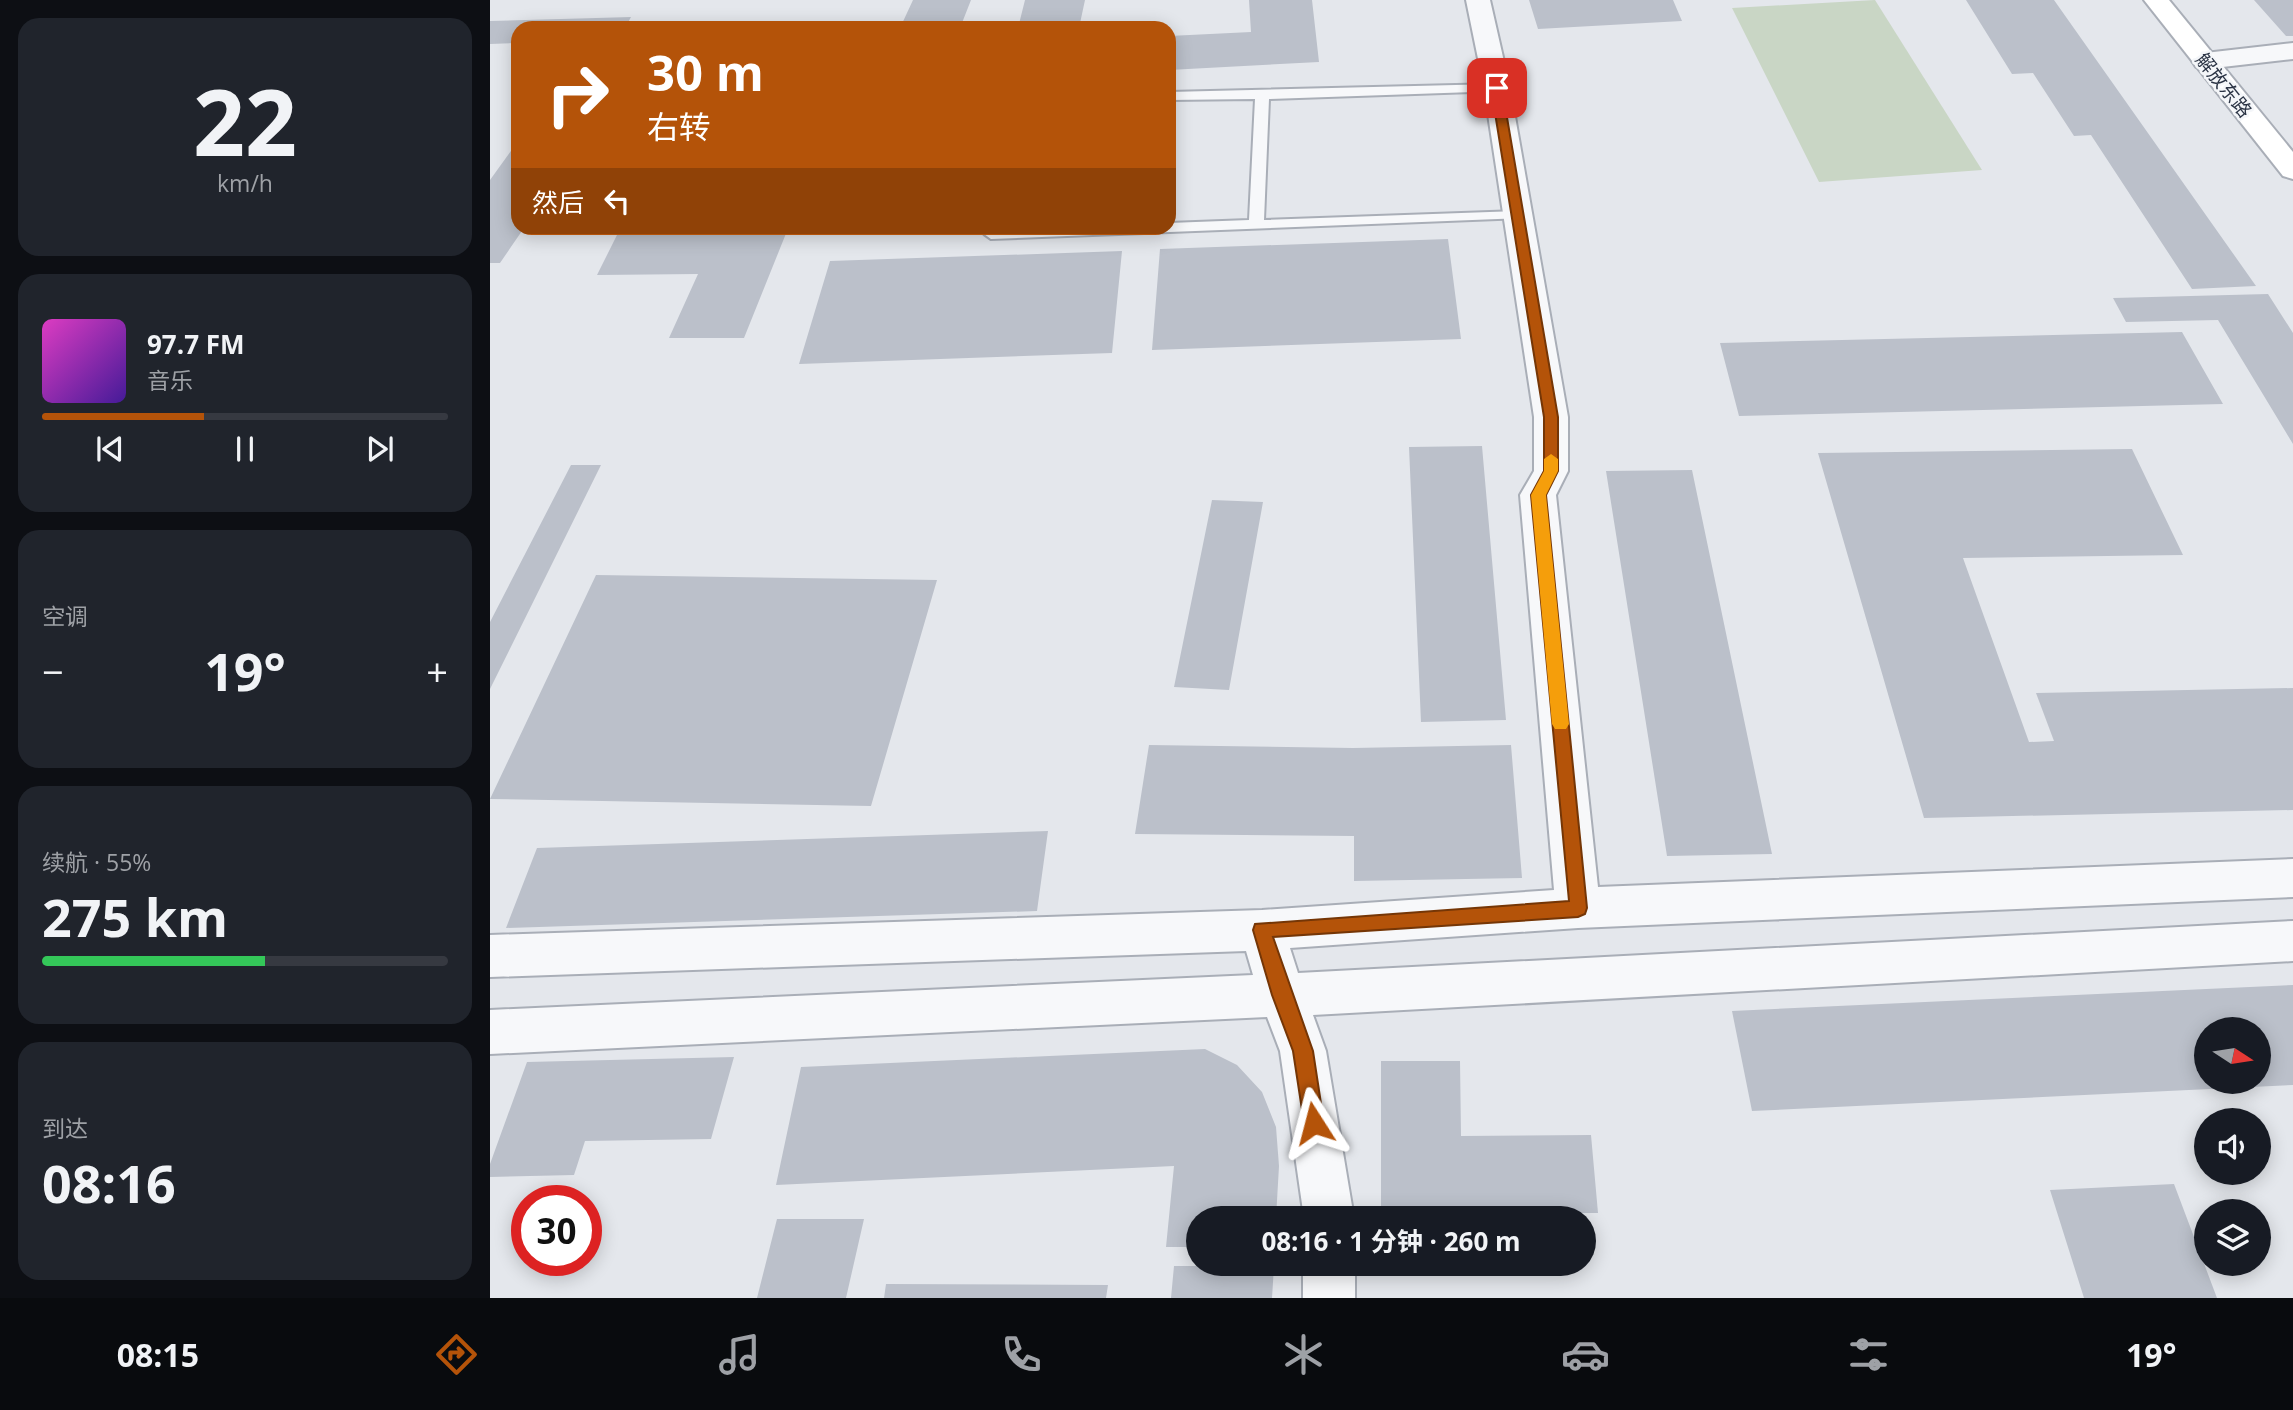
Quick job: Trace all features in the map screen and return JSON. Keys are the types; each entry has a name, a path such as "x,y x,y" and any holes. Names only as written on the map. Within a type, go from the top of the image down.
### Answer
{"street":[{"path":"1478,0 1497,88 1551,417 1551,471 1538,495 1578,908"},
{"name":"解放东路","path":"2156,0 2293,134"},
{"name":"解放东路","path":"2182,0 2218,60 2293,170"},
{"path":"2218,60 2288,55"},
{"path":"490,956 1262,930 1578,908 2293,878"},
{"path":"1262,930 1303,1051 1327,1206"},
{"path":"490,1032 1282,995 2293,941"},
{"path":"1329,1276 1329,1298"}],"lane":[{"path":"1176,96 1497,88"},
{"path":"1256,225 1262,95"},
{"path":"1176,228 1518,215"}],"green space":[{"path":"1875,0 1982,170 1819,182 1732,8"}],"building":[{"path":"913,0 971,0 963,21 903,21"},
{"path":"1025,0 1085,0 1080,21 1020,21"},
{"path":"1249,0 1312,0 1319,62 1176,70 1176,36 1251,32"},
{"path":"1529,0 1673,0 1682,21 1538,29"},
{"path":"1966,0 2054,0 2256,286 2192,289 2091,135 2074,136 2033,73 2012,74"},
{"path":"2254,0 2293,0 2293,36 2286,36"},
{"path":"631,17 629,21 511,21 511,43 490,44 490,21"},
{"path":"511,151 511,235 519,235 500,263 490,263 490,180"},
{"path":"617,235 785,235 744,338 669,338 698,274 597,275"},
{"path":"1448,239 1461,339 1152,350 1160,249"},
{"path":"1122,251 1112,353 799,364 830,261"},
{"path":"2268,294 2293,333 2293,444 2218,320 2126,322 2113,298"},
{"path":"2182,332 2223,404 1739,416 1720,343"},
{"path":"1482,446 1506,720 1421,722 1409,447"},
{"path":"2132,449 2183,555 1963,558 2029,742 2054,741 2036,693 2293,688 2293,810 1924,818 1818,453"},
{"path":"571,465 601,465 490,689 490,622"},
{"path":"1692,470 1772,854 1667,856 1606,471"},
{"path":"1212,500 1263,502 1229,690 1174,687"},
{"path":"596,575 937,580 871,806 490,799"},
{"path":"1149,745 1353,748 1511,745 1522,878 1354,881 1354,836 1135,834"},
{"path":"1048,831 1037,911 506,928 537,848"},
{"path":"2293,985 2293,1085 2272,1086 2272,1017 2194,1017 2194,1090 1752,1111 1732,1011"},
{"path":"1205,1049 1237,1065 1262,1092 1276,1127 1279,1166 1277,1206 1186,1206 1186,1247 1166,1247 1174,1166 776,1185 801,1067"},
{"path":"734,1057 711,1139 585,1141 574,1175 490,1177 490,1164 527,1062"},
{"path":"1381,1061 1460,1061 1461,1136 1591,1135 1598,1213 1596,1206 1381,1206"},
{"path":"2174,1184 2194,1237 2194,1276 2209,1276 2217,1298 2084,1298 2050,1190"},
{"path":"777,1219 864,1219 846,1298 757,1298"},
{"path":"1174,1266 1186,1266 1186,1276 1273,1276 1272,1298 1171,1298"},
{"path":"886,1284 1108,1285 1106,1298 884,1298"}],"slow traffic":[{"path":"1551,459 1551,471 1538,495 1561,724"}],"route":[{"path":"1314,1123 1303,1051 1262,930 1578,908 1538,495 1551,471 1551,417 1497,88"}]}
